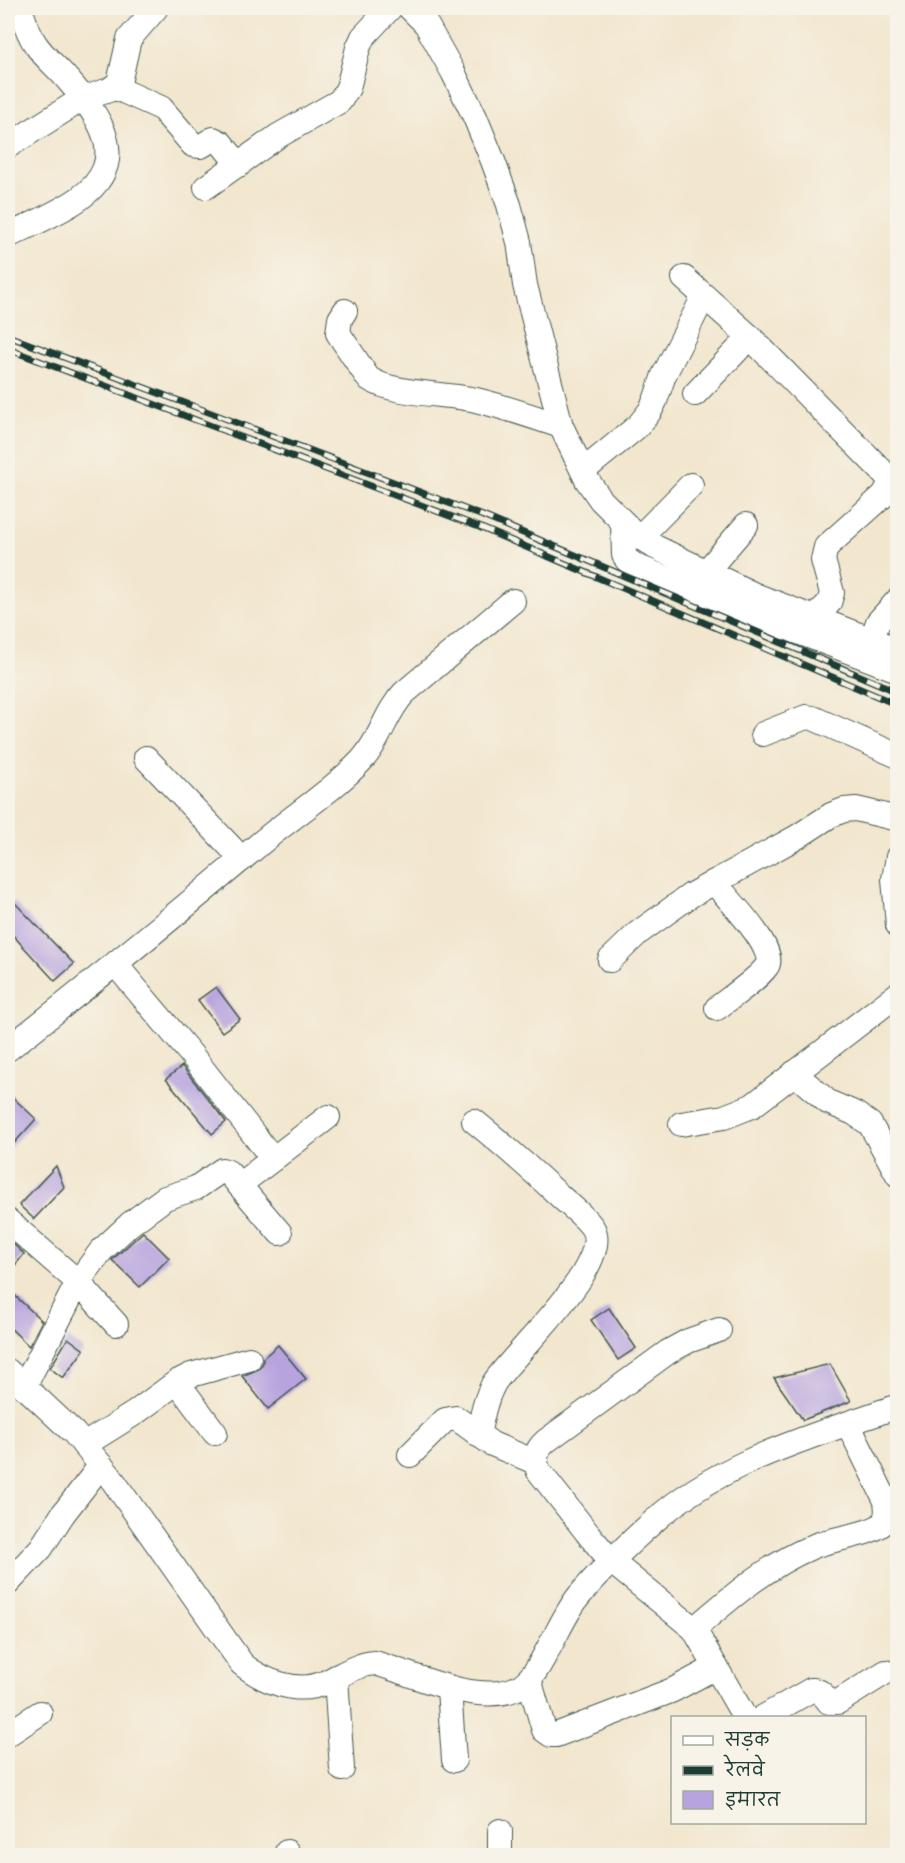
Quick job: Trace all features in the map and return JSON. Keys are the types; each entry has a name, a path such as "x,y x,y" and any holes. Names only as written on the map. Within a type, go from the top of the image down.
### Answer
{"street":[{"path":"8,236 79,200 92,189 100,177 107,165 109,152 108,143 93,112 67,78 35,44 20,8"},
{"path":"8,146 82,99 114,87 119,82 129,39 156,8"},
{"path":"206,187 278,136 340,101 348,88 363,37 390,8"},
{"path":"410,8 426,24 475,117 509,205 519,242 525,285 561,426 583,471 601,500 631,530 705,573 757,596 897,650"},
{"path":"114,87 161,108 193,145 201,146 213,139 219,141 239,165"},
{"path":"684,278 750,337 889,478 890,484 884,495 826,547 823,560 832,593 829,603 814,618"},
{"path":"583,471 638,426 650,411 664,375 704,296"},
{"path":"345,311 340,319 338,333 368,378 375,382 392,388 477,400 561,426"},
{"path":"694,394 750,337"},
{"path":"691,485 631,530 624,555 627,560 636,566 897,670"},
{"path":"705,573 746,525"},
{"path":"872,639 878,622 897,600"},
{"path":"8,1049 116,965 361,761 378,736 397,700 513,601"},
{"path":"763,734 806,717 813,718 897,756"},
{"path":"146,758 242,859"},
{"path":"610,960 638,933 691,895 844,810 856,808 897,819"},
{"path":"897,857 894,879 897,925"},
{"path":"714,882 762,940 770,961 762,972 717,1008"},
{"path":"116,965 190,1053 273,1159"},
{"path":"681,1124 738,1113 752,1106 897,994"},
{"path":"794,1073 828,1102 854,1113 870,1124 897,1175"},
{"path":"239,1185 328,1117"},
{"path":"474,1121 522,1161 587,1221 596,1234 596,1244 576,1286 504,1369 494,1384 483,1410 478,1435"},
{"path":"279,1233 228,1172 222,1170 196,1188 165,1198 121,1232 101,1251 78,1282 16,1379 84,1445 101,1465 242,1664 256,1675 282,1685 302,1687 321,1685 363,1663 375,1663 449,1689 493,1693 513,1690 525,1684 536,1671 578,1598 654,1521 715,1478 747,1462 897,1406"},
{"path":"8,1221 78,1282 116,1324"},
{"path":"719,1330 688,1341 668,1352 546,1441 539,1448 536,1462 538,1470 612,1562 675,1611 694,1629 744,1716"},
{"path":"84,1445 135,1413 177,1382 191,1375 249,1359"},
{"path":"177,1382 214,1433"},
{"path":"410,1455 445,1420 456,1418 478,1435 511,1453 536,1462"},
{"path":"694,1629 745,1586 788,1558 816,1545 875,1529 884,1522 887,1511 886,1501 848,1424"},
{"path":"8,1583 41,1548 58,1521 101,1465"},
{"path":"529,1679 544,1730 556,1736 673,1690 716,1667"},
{"path":"766,1716 811,1690 822,1693 829,1702 838,1702 886,1672"},
{"path":"336,1677 342,1769"},
{"path":"449,1689 454,1760"},
{"path":"8,1734 40,1713"},
{"path":"500,1831 500,1856"}],"building":[{"path":"14,902 74,964 55,981 8,930 8,908"},
{"path":"216,987 240,1019 222,1032 198,1000"},
{"path":"182,1066 226,1122 212,1134 166,1079"},
{"path":"8,1093 36,1119 8,1150"},
{"path":"56,1166 64,1187 34,1219 19,1205"},
{"path":"143,1232 169,1258 140,1287 112,1260"},
{"path":"8,1239 24,1254 8,1274"},
{"path":"8,1289 42,1321 29,1346 8,1326"},
{"path":"609,1308 636,1348 618,1360 591,1320"},
{"path":"68,1338 84,1350 63,1378 50,1368"},
{"path":"278,1345 306,1379 268,1409 242,1376 259,1369 263,1358"},
{"path":"830,1364 851,1401 803,1420 774,1378"}],"railway":[{"path":"8,336 483,516 898,692"},
{"path":"8,349 479,527 898,705"}]}
